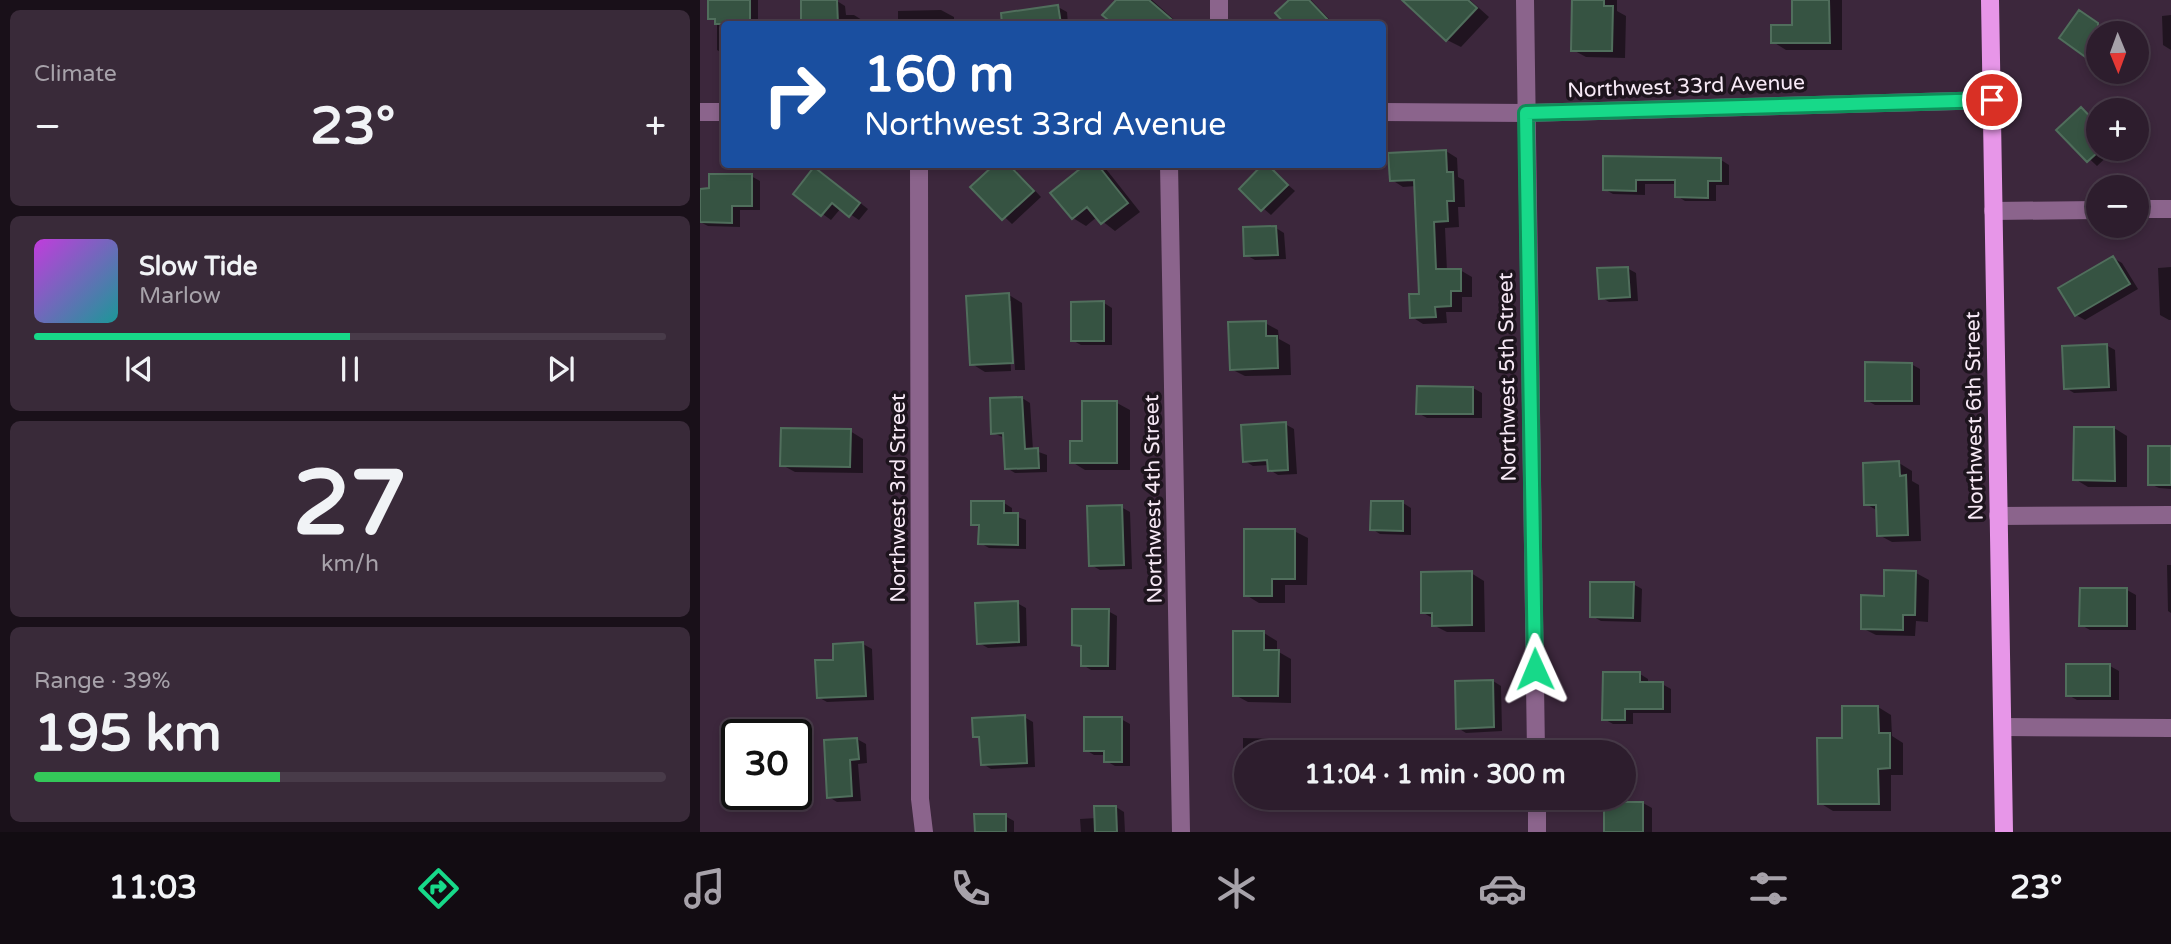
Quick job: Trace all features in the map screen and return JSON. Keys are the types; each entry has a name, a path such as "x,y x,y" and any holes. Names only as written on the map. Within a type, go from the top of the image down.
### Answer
{"main road":[{"name":"Northwest 6th Street","path":"1990,0 2004,832"}],"street":[{"path":"1219,0 1219,21"},
{"name":"Northwest 5th Street","path":"1525,0 1536,740"},
{"name":"Northwest 33rd Avenue","path":"1386,112 1526,113 1992,100"},
{"path":"700,112 721,112"},
{"name":"Northwest 3rd Street","path":"919,168 920,799 923,832"},
{"name":"Northwest 4th Street","path":"1169,168 1181,832"},
{"path":"2149,209 2171,209"},
{"path":"1993,211 2086,210"},
{"path":"1998,516 2171,515"},
{"path":"2003,727 2171,729"},
{"path":"1537,810 1537,832"}],"building":[{"path":"708,0 750,0 750,21 721,21 721,24 715,24 715,19 708,19"},
{"path":"801,0 837,0 838,21 801,21"},
{"path":"1116,0 1149,0 1174,21 1109,21 1102,15"},
{"path":"1289,0 1309,0 1329,21 1282,21 1275,13"},
{"path":"1402,0 1468,0 1477,8 1446,41"},
{"path":"1572,0 1604,0 1604,6 1613,6 1612,51 1571,51"},
{"path":"1792,0 1829,0 1830,43 1771,43 1771,25 1792,25"},
{"path":"1058,5 1061,21 1002,21 1001,13"},
{"path":"2079,10 2095,21 2086,21 2086,57 2059,38"},
{"path":"2081,107 2086,112 2086,161 2056,130"},
{"path":"1446,150 1447,172 1453,172 1454,201 1447,201 1448,221 1434,222 1436,269 1461,269 1461,291 1451,291 1451,306 1435,307 1436,317 1410,318 1409,294 1419,294 1414,180 1390,181 1388,153"},
{"path":"1603,156 1721,158 1721,181 1708,181 1708,198 1675,197 1675,180 1636,180 1636,191 1603,190"},
{"path":"815,168 860,203 849,217 832,203 821,216 793,194"},
{"path":"991,168 1012,168 1034,191 1002,220 970,187"},
{"path":"1081,168 1100,168 1128,203 1101,224 1087,207 1072,219 1050,193"},
{"path":"1259,168 1271,168 1288,185 1261,211 1239,189"},
{"path":"709,174 752,174 752,206 732,206 732,223 700,222 700,189 709,188"},
{"path":"1276,226 1278,255 1244,256 1243,227"},
{"path":"2113,256 2130,284 2075,316 2058,288"},
{"path":"1628,267 1630,297 1599,299 1597,268"},
{"path":"1009,293 1013,363 970,365 966,296"},
{"path":"1104,301 1104,341 1071,341 1071,302"},
{"path":"1266,321 1266,336 1277,336 1278,368 1230,370 1228,322"},
{"path":"2107,344 2109,387 2064,389 2062,346"},
{"path":"1865,362 1912,363 1912,401 1865,401"},
{"path":"1417,386 1473,387 1473,414 1416,414"},
{"path":"1022,397 1025,449 1038,448 1039,468 1005,469 1003,433 991,434 990,398"},
{"path":"1082,401 1117,401 1117,463 1070,463 1070,441 1082,441"},
{"path":"1286,422 1288,470 1268,471 1267,460 1243,462 1241,425"},
{"path":"2074,427 2114,427 2115,481 2073,480"},
{"path":"781,428 851,429 850,467 780,466"},
{"path":"2148,446 2171,446 2171,485 2148,485"},
{"path":"1899,461 1900,476 1906,475 1908,535 1877,536 1876,505 1864,505 1863,463"},
{"path":"971,501 1004,501 1004,513 1018,513 1018,545 978,544 979,525 971,525"},
{"path":"1371,501 1403,501 1403,531 1370,530"},
{"path":"1122,505 1124,565 1089,566 1087,506"},
{"path":"1244,529 1295,529 1295,579 1272,579 1272,596 1244,596"},
{"path":"1884,570 1916,571 1915,615 1903,615 1903,630 1861,629 1861,595 1884,596"},
{"path":"1472,571 1472,625 1432,626 1432,613 1421,613 1421,572"},
{"path":"1590,582 1634,582 1633,618 1590,617"},
{"path":"2080,588 2127,588 2127,626 2079,626"},
{"path":"1018,601 1019,642 977,644 975,603"},
{"path":"1072,609 1109,609 1108,666 1081,666 1081,646 1072,645"},
{"path":"1233,631 1264,631 1264,650 1279,650 1278,696 1233,696"},
{"path":"863,642 866,696 817,698 815,660 833,660 833,644"},
{"path":"2066,664 2110,664 2110,696 2066,696"},
{"path":"1603,672 1640,672 1640,682 1663,682 1663,709 1625,709 1625,720 1602,720"},
{"path":"1493,680 1494,727 1456,729 1455,681"},
{"path":"1842,706 1878,706 1879,733 1890,733 1890,768 1878,769 1879,804 1818,804 1817,738 1842,738"},
{"path":"1025,715 1027,763 981,765 979,737 973,737 972,718"},
{"path":"1084,717 1122,717 1122,762 1104,762 1104,751 1084,751"},
{"path":"857,738 859,759 850,760 852,796 827,798 824,740"},
{"path":"1636,802 1643,802 1643,832 1604,832 1604,810 1636,810"},
{"path":"1094,806 1116,806 1117,832 1095,832"},
{"path":"974,814 1006,814 1006,832 975,832"}],"route":[{"path":"1535,669 1526,113 1992,100"}]}
